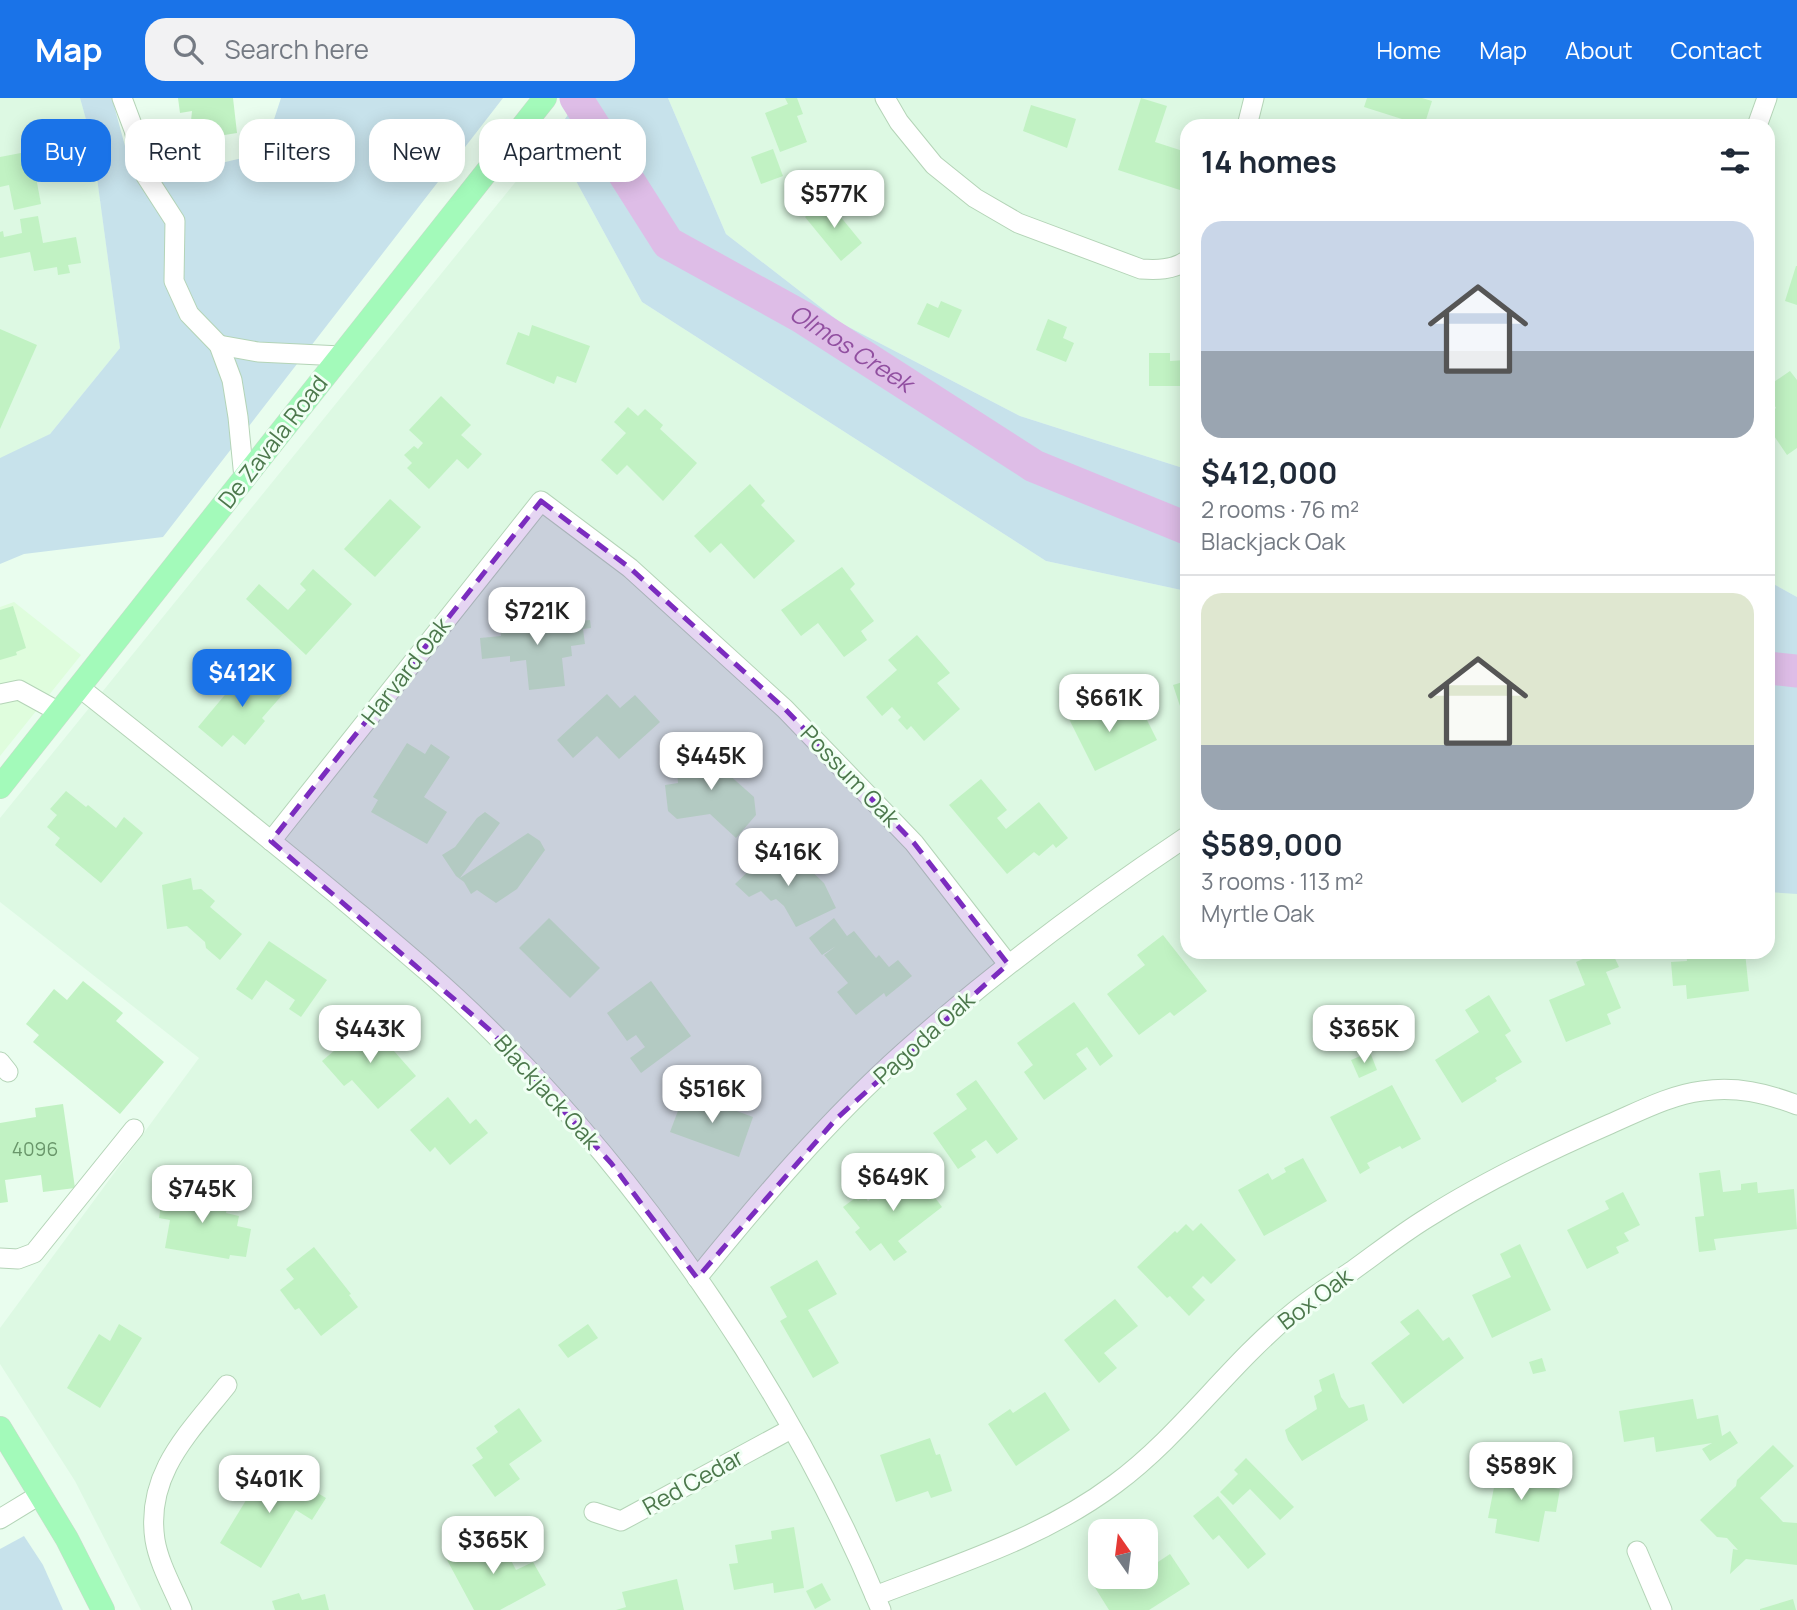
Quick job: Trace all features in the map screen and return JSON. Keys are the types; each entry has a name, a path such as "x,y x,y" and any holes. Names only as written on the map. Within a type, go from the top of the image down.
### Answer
{"main road":[{"name":"De Zavala Road","path":"0,787 545,98"},
{"path":"0,1428 68,1539 103,1610"}],"street":[{"path":"122,98 134,131 145,176 175,221 174,281 189,314 219,345 232,380 244,478"},
{"path":"885,98 899,122 934,165 975,198 1018,223 1141,269 1158,270 1180,266"},
{"path":"1249,119 1254,98"},
{"path":"1760,119 1768,98"},
{"path":"219,345 258,352 341,356"},
{"name":"Harvard Oak","path":"271,841 541,500"},
{"name":"Possum Oak","path":"541,500 630,568 785,709 914,843 1008,964"},
{"name":"Blackjack Oak","path":"79,687 433,975 491,1031 611,1163 697,1278 744,1349 841,1520 878,1603"},
{"path":"0,694 19,690 59,712"},
{"name":"Pagoda Oak","path":"697,1278 753,1209 836,1119 903,1053 1061,923 1180,842"},
{"name":"Box Oak","path":"878,1603 1044,1529 1088,1503 1155,1451 1290,1314 1427,1217 1556,1147 1665,1100 1700,1091 1754,1091 1797,1105"},
{"path":"0,1258 18,1259 34,1253 134,1129"},
{"path":"182,1610 155,1540 156,1492 173,1453 227,1385"},
{"name":"Red Cedar","path":"594,1512 621,1521 791,1429"},
{"path":"0,1519 41,1494"},
{"path":"1637,1551 1662,1610"}],"highlighted area":[{"path":"541,501 630,568 785,709 914,843 1008,964 836,1119 697,1278 611,1163 491,1031 271,841"}],"shaded area":[{"path":"0,98 80,98 86,119 21,119 21,182 98,182 120,348 50,434 0,465"},
{"path":"80,98 112,98 125,146 125,182 225,182 225,162 239,159 239,182 355,182 355,119 274,119 281,98 503,98 487,119 479,119 479,129 465,147 465,119 369,119 369,182 438,182 163,537 24,554 0,564 0,458 50,434 120,348 98,182 111,182 111,119 86,119"},
{"path":"580,98 668,98 726,234 841,323 1020,416 1180,467 1180,590 1046,561 642,302 577,182 646,182 646,119 565,119"},
{"path":"668,98 1797,98 1797,597 1775,585 1775,119 1180,119 1180,467 1020,416 841,323 726,234"},
{"path":"516,182 577,182 642,302 1046,561 1180,590 1180,959 1775,959 1775,740 1797,753 1797,1610 141,1610 75,1481 0,1364 0,1328 199,1058 0,902 0,818"},
{"path":"1775,585 1797,597 1797,894 1775,892"},
{"path":"14,602 81,655 0,756 0,607"},
{"path":"24,1536 43,1565 63,1610 0,1610 0,1549"}],"building":[{"path":"178,98 233,98 237,133 225,135 225,119 191,119 192,111 180,113"},
{"path":"785,98 797,98 803,114 797,116 807,142 780,152 765,113 788,104"},
{"path":"1141,98 1167,106 1155,142 1180,150 1180,190 1118,170"},
{"path":"1367,98 1422,98 1432,101 1426,119 1402,119 1364,107"},
{"path":"1031,105 1076,119 1067,148 1023,131"},
{"path":"773,149 783,176 761,184 751,157"},
{"path":"21,153 21,182 37,182 41,204 14,210 9,185 0,187 0,157"},
{"path":"826,199 862,243 841,261 805,217"},
{"path":"38,216 43,243 76,237 81,263 68,265 70,273 58,275 57,267 34,271 30,252 0,258 0,232 3,231 4,237 22,233 20,219"},
{"path":"1797,266 1797,305 1785,301"},
{"path":"941,301 962,310 949,338 917,324 927,303 938,308"},
{"path":"1048,319 1067,327 1063,338 1074,343 1066,362 1036,350"},
{"path":"532,325 590,346 576,383 557,376 554,384 506,364 518,332 529,336"},
{"path":"0,329 37,345 0,429"},
{"path":"1149,353 1170,353 1170,361 1180,360 1180,386 1149,386"},
{"path":"1790,371 1797,380 1797,448 1787,455 1775,437 1775,381"},
{"path":"441,396 471,425 461,435 482,454 468,469 457,459 429,489 407,468 412,463 404,455 414,446 418,449 423,443 409,430"},
{"path":"628,407 638,416 645,409 663,425 660,429 697,463 663,501 627,465 617,475 601,460 626,433 614,422"},
{"path":"750,484 765,501 761,505 795,541 754,579 721,543 710,553 694,536"},
{"path":"390,499 421,527 375,577 344,549"},
{"path":"842,567 855,584 850,589 874,621 861,631 867,640 844,657 818,623 801,636 781,610"},
{"path":"313,569 352,604 306,655 246,599 259,584 288,610 306,590 300,584"},
{"path":"13,606 26,648 16,652 17,655 0,660 0,610"},
{"path":"553,615 554,624 590,620 591,628 583,629 585,644 571,646 572,656 562,658 565,686 529,690 526,660 510,662 510,656 482,659 480,638 501,636 499,622"},
{"path":"917,635 950,673 937,683 960,709 924,741 911,726 907,730 892,707 882,716 866,697 897,670 888,660"},
{"path":"250,665 284,693 262,718 265,721 245,745 233,735 222,747 198,727"},
{"path":"1180,683 1180,706 1173,685"},
{"path":"607,694 620,708 635,695 660,722 619,759 597,736 573,758 557,740"},
{"path":"1075,701 1081,713 1096,705 1104,720 1120,712 1124,719 1142,710 1157,740 1095,771 1063,707"},
{"path":"407,743 425,754 431,744 450,757 424,797 447,812 427,844 371,812 378,800 373,797"},
{"path":"716,743 724,750 727,773 754,797 756,815 736,838 710,814 677,819 668,811 665,785 678,783 677,773 687,762 706,744"},
{"path":"981,779 1007,810 997,818 1006,829 1039,802 1068,838 1056,848 1053,844 1039,856 1034,852 1007,874 949,805"},
{"path":"66,791 116,828 124,817 143,833 101,883 55,845 60,838 47,827 57,815 50,809"},
{"path":"485,812 500,823 460,878 528,833 540,841 545,850 517,889 496,903 477,890 471,894 442,855 455,847 477,818"},
{"path":"774,847 780,859 794,872 806,866 824,883 836,908 796,927 784,906 776,899 771,901 761,891 749,897 735,884"},
{"path":"191,878 193,890 201,889 215,901 210,907 242,934 220,960 187,926 167,929 162,885"},
{"path":"549,918 600,968 570,998 519,948"},
{"path":"834,918 847,936 854,931 876,958 879,955 889,967 898,960 912,976 886,997 884,993 856,1015 837,992 848,983 824,955 836,946 822,955 809,938"},
{"path":"1163,935 1207,991 1174,1016 1170,1012 1139,1035 1107,994 1145,965 1137,955"},
{"path":"269,941 327,980 301,1017 289,1009 295,1000 266,980 252,1000 236,989"},
{"path":"1583,959 1615,959 1619,967 1606,972 1621,1008 1607,1014 1611,1024 1566,1042 1549,1000 1585,985 1576,962"},
{"path":"1746,959 1749,991 1687,999 1686,985 1673,986 1671,962"},
{"path":"83,981 123,1013 116,1021 164,1062 120,1114 33,1042 39,1035 26,1024 54,989 67,1000"},
{"path":"651,981 691,1036 641,1073 630,1058 645,1047 636,1035 627,1041 607,1013"},
{"path":"1489,995 1511,1031 1505,1035 1522,1062 1462,1103 1435,1060 1479,1032 1465,1010"},
{"path":"1074,1002 1113,1056 1100,1066 1087,1047 1076,1054 1087,1069 1044,1100 1024,1072 1033,1065 1017,1043"},
{"path":"373,1018 383,1030 379,1034 416,1076 378,1109 352,1080 344,1086 322,1061"},
{"path":"1370,1052 1377,1070 1359,1078 1351,1060"},
{"path":"976,1080 1018,1139 997,1154 986,1140 971,1150 976,1157 958,1169 933,1133 967,1109 956,1094"},
{"path":"1392,1085 1421,1139 1402,1149 1400,1146 1367,1163 1370,1168 1360,1174 1330,1117"},
{"path":"685,1092 753,1117 739,1157 670,1132"},
{"path":"448,1097 470,1124 476,1119 488,1133 450,1165 435,1147 430,1152 410,1130"},
{"path":"63,1104 75,1188 43,1192 41,1175 5,1180 8,1202 0,1203 0,1123 36,1117 35,1108"},
{"path":"1303,1158 1327,1201 1264,1236 1238,1190 1268,1173 1272,1180 1286,1172 1284,1168"},
{"path":"912,1167 942,1207 898,1241 907,1252 894,1261 881,1243 870,1251 855,1232 860,1228 843,1207 862,1193 868,1201"},
{"path":"1720,1170 1723,1192 1741,1190 1741,1184 1757,1182 1758,1193 1794,1189 1797,1229 1714,1239 1716,1250 1699,1252 1695,1217 1704,1216 1699,1173"},
{"path":"165,1182 189,1186 187,1195 228,1202 226,1213 239,1216 237,1226 251,1229 246,1257 230,1255 229,1259 165,1248 170,1220 159,1218"},
{"path":"1623,1192 1640,1225 1624,1233 1629,1241 1616,1247 1619,1253 1587,1269 1567,1230 1609,1209 1605,1201"},
{"path":"1201,1223 1236,1260 1211,1284 1203,1276 1192,1287 1205,1300 1189,1316 1137,1267 1175,1231 1177,1233 1186,1224 1193,1231"},
{"path":"1520,1244 1551,1310 1492,1338 1472,1295 1511,1277 1500,1254"},
{"path":"314,1247 358,1307 321,1336 299,1308 295,1310 280,1290 294,1279 286,1269"},
{"path":"817,1260 837,1294 808,1310 839,1363 813,1378 780,1321 787,1317 770,1287"},
{"path":"1115,1299 1138,1326 1104,1353 1117,1368 1099,1383 1064,1340"},
{"path":"1418,1309 1443,1341 1449,1337 1464,1358 1403,1404 1371,1363 1410,1334 1400,1322"},
{"path":"119,1324 142,1338 100,1408 67,1388 99,1334 110,1341"},
{"path":"588,1324 598,1338 568,1358 558,1345"},
{"path":"1542,1358 1546,1371 1533,1374 1529,1362"},
{"path":"1334,1373 1341,1397 1349,1408 1364,1404 1368,1420 1302,1461 1288,1440 1285,1430 1317,1409 1314,1396 1322,1391 1319,1380"},
{"path":"1045,1392 1070,1430 1016,1466 988,1424 1010,1409 1013,1413"},
{"path":"1693,1399 1697,1419 1718,1415 1722,1436 1730,1431 1738,1443 1710,1461 1702,1449 1712,1443 1656,1452 1654,1437 1624,1442 1619,1411"},
{"path":"519,1408 542,1441 509,1464 520,1479 495,1497 472,1465 483,1458 476,1448 498,1432 494,1426"},
{"path":"930,1438 936,1455 940,1454 952,1491 931,1498 928,1491 896,1502 880,1455"},
{"path":"1773,1445 1794,1466 1760,1498 1783,1522 1797,1523 1797,1565 1746,1559 1730,1574 1733,1549 1738,1550 1727,1538 1717,1537 1700,1520"},
{"path":"1246,1458 1294,1507 1280,1520 1250,1489 1233,1505 1220,1492 1238,1474 1234,1470"},
{"path":"1499,1462 1539,1470 1536,1485 1560,1489 1556,1512 1545,1511 1539,1542 1495,1533 1497,1519 1488,1518"},
{"path":"268,1464 326,1498 312,1520 296,1510 261,1568 220,1543"},
{"path":"1218,1496 1266,1554 1248,1569 1219,1535 1213,1540 1193,1516"},
{"path":"794,1527 804,1588 774,1593 773,1583 734,1590 729,1564 738,1563 735,1545 772,1539 771,1531"},
{"path":"488,1536 494,1548 502,1543 516,1570 533,1562 546,1585 500,1610 474,1610 446,1558"},
{"path":"1170,1554 1190,1584 1149,1610 1109,1610 1096,1589 1158,1589 1158,1562"},
{"path":"677,1579 684,1610 616,1610 626,1607 622,1592"},
{"path":"822,1583 831,1600 815,1609 806,1591"},
{"path":"299,1593 302,1600 325,1594 329,1610 275,1610 272,1601"},
{"path":"1793,1599 1796,1610 1760,1610 1760,1609"}],"waterway":[{"name":"Olmos Creek","path":"576,98 668,243 802,317 1034,466 1180,526"},
{"name":"Olmos Creek","path":"1775,669 1797,671"}]}
